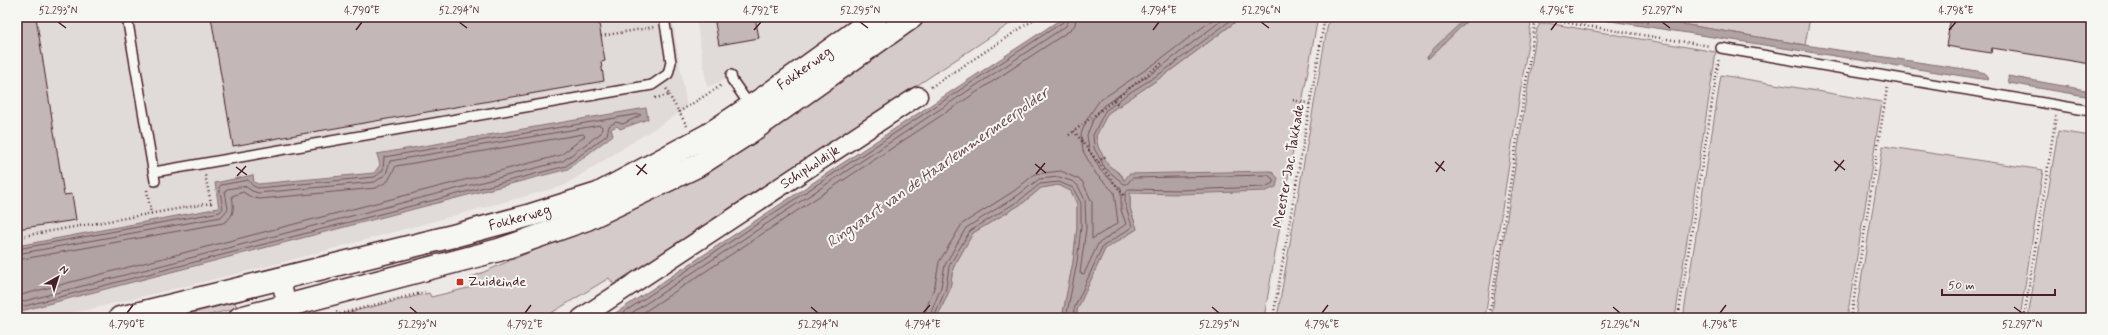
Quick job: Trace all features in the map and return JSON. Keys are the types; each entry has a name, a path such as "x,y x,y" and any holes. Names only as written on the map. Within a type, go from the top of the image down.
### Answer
{"main road":[{"name":"Fokkerweg","path":"120,318 280,277 460,234 531,215 598,194 708,135 876,17"},
{"name":"Fokkerweg","path":"240,318 289,312 499,250 587,219 696,166 747,134 912,17"}],"street":[{"name":"Schipholdijk","path":"581,318 918,96"},
{"path":"280,277 289,312"}],"lane":[{"path":"127,17 155,181"},
{"path":"154,172 652,85 668,74 671,62 664,21"},
{"path":"1721,48 2091,112"},
{"path":"731,75 732,80 751,106"}],"path":[{"path":"918,96 1038,17"},
{"name":"Meester Jac. Takkade","path":"1272,318 1325,17"},
{"path":"1489,318 1535,25 1544,19 1721,48 1678,318"},
{"path":"601,36 664,21"},
{"path":"1069,135 1162,63"},
{"path":"1851,318 1889,77"},
{"path":"669,95 679,112"},
{"path":"1114,100 1121,108"},
{"path":"1293,100 1310,104"},
{"path":"2024,318 2054,127"},
{"path":"1074,131 1125,197"},
{"path":"1098,162 1106,156"},
{"path":"17,237 211,203 203,163"},
{"path":"146,183 151,214"}],"shaded area":[{"path":"17,17 672,17 687,108 563,186 272,265 53,318 17,318"},
{"path":"696,17 853,17 737,101 732,77 707,87"},
{"path":"927,17 1020,17 615,286 609,278 543,318 325,318 429,293 431,297 472,287 470,278 668,192 744,147"},
{"path":"1242,17 1318,17 1264,318 1077,318 1077,310 1105,249 1137,229 1130,208 1130,193 1122,175 1108,165 1098,147 1096,136 1101,125 1108,113 1166,74"},
{"path":"1329,17 1467,17 1427,57 1428,59 1471,17 1532,17 1485,318 1277,318"},
{"path":"1641,17 1810,17 1805,45"},
{"path":"1547,23 1716,52 1675,318 1491,318 1537,29 1540,24"},
{"path":"1721,75 1882,102 1847,318 1683,318"},
{"path":"2058,131 2091,136 2091,318 2028,318"},
{"path":"1883,146 2043,170 2020,318 1855,318"},
{"path":"1058,185 1071,191 1077,204 1077,227 1073,262 1062,318 937,318 950,289 953,268 973,233 1023,203 1041,188"},
{"path":"234,299 237,308 198,318 157,318"}],"water":[{"name":"Ringvaart van de Haarlemmermeerpolder","path":"1064,17 1242,17 1166,74 1108,113 1096,136 1098,147 1108,165 1121,175 1124,181 1129,174 1271,171 1278,178 1276,187 1266,191 1180,194 1130,193 1130,208 1137,229 1105,249 1077,310 1077,318 1062,318 1073,262 1077,227 1077,204 1071,191 1058,185 1041,188 1023,203 973,233 953,268 950,289 937,318 608,318"},
{"path":"1467,17 1471,17 1429,58 1427,58 1434,48"},
{"path":"1585,17 1641,17 1805,45 1977,71 1985,73 1988,80"},
{"path":"2008,76 2091,91 2091,97 2009,83"},
{"path":"646,108 648,119 620,129 617,126 611,129 613,135 568,169 17,312 17,246 219,208 215,183 253,175 254,182 258,184 374,173 380,165 377,154"}],"building":[{"path":"17,17 36,17 64,195 72,194 76,220 17,229"},
{"path":"211,17 598,17 605,61 601,62 604,81 233,146"},
{"path":"714,17 755,17 759,38 719,45"},
{"path":"1951,17 2091,17 2091,64 1992,48 1991,53 1946,46"}],"place":[{"name":"Zuideinde","path":"460,282"}]}
